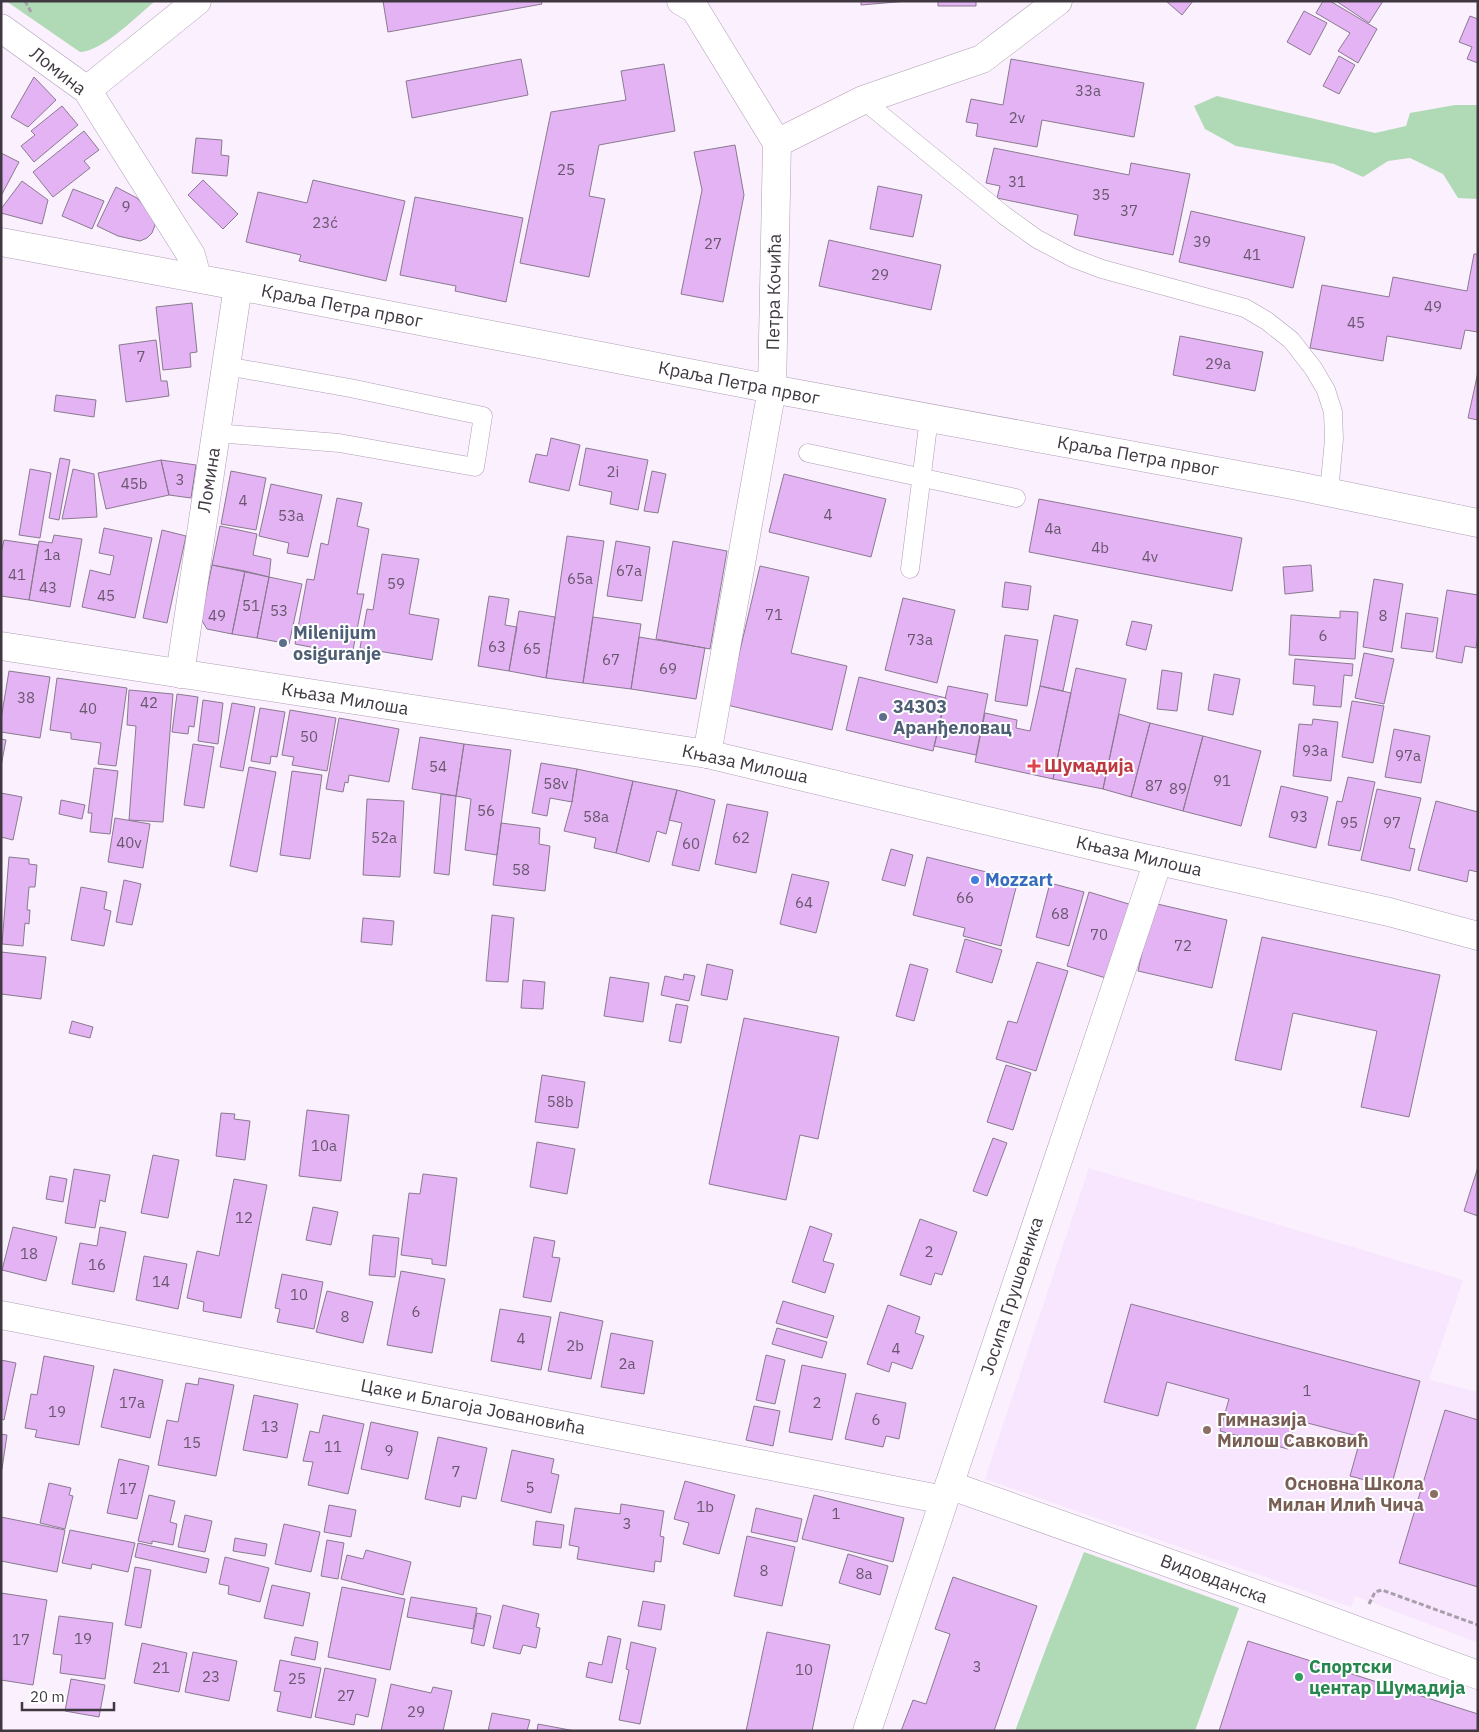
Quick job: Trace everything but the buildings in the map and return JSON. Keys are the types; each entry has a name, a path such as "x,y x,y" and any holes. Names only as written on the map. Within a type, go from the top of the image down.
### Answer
{"street":[{"path":"87,90 197,1"},
{"path":"691,4 777,142 863,100 982,59 1058,1"},
{"name":"Ломина","path":"1,28 87,90 191,255 194,277"},
{"name":"Петра Кочића","path":"707,754 772,389 777,142"},
{"name":"Краља Петра првог","path":"1,242 194,277 772,389 1329,492 1478,523"},
{"name":"Ломина","path":"180,674 238,286"},
{"name":"Књаза Милоша","path":"1,646 707,754 1158,861 1389,912 1478,936"},
{"name":"Јосипа Грушовника","path":"867,1731 1158,861"},
{"name":"Цаке и Благоја Јовановића","path":"1,1315 947,1492"},
{"name":"Видовданска","path":"947,1492 1293,1607 1478,1675"}],"lane":[{"path":"863,100 1005,216 1037,239 1073,258 1102,269 1245,308 1267,321 1291,340 1313,368 1326,390 1333,412 1334,438 1329,492"},
{"path":"216,433 339,443 475,467 483,416 350,388 226,366"},
{"path":"910,569 929,418"},
{"path":"808,453 1016,498"}],"path":[{"path":"1354,1631 1375,1592 1382,1590 1478,1625"}],"shaded area":[{"name":"Гимназија Милош Савковић","path":"1089,1168 1463,1280 1429,1380 1478,1392 1478,1643 1355,1596 1351,1607 985,1479"}],"green space":[{"path":"6,1 155,1 99,46 80,52"},
{"path":"1217,96 1375,133 1406,126 1410,113 1455,105 1478,105 1478,199 1458,198 1443,174 1410,158 1388,161 1363,177 1334,164 1236,146 1205,129 1194,106"},
{"path":"1084,1552 1239,1608 1195,1731 1015,1731"}],"place":[{"name":"Milenijum osiguranje","path":"283,643"},
{"name":"34303 Аранђеловац","path":"883,717"},
{"name":"Шумадија","path":"1034,766"},
{"name":"Mozzart","path":"975,880"},
{"name":"Гимназија Милош Савковић","path":"1207,1430"},
{"name":"Основна Школа Милан Илић Чича","path":"1434,1494"},
{"name":"Спортски центар Шумадија","path":"1299,1677"}]}
